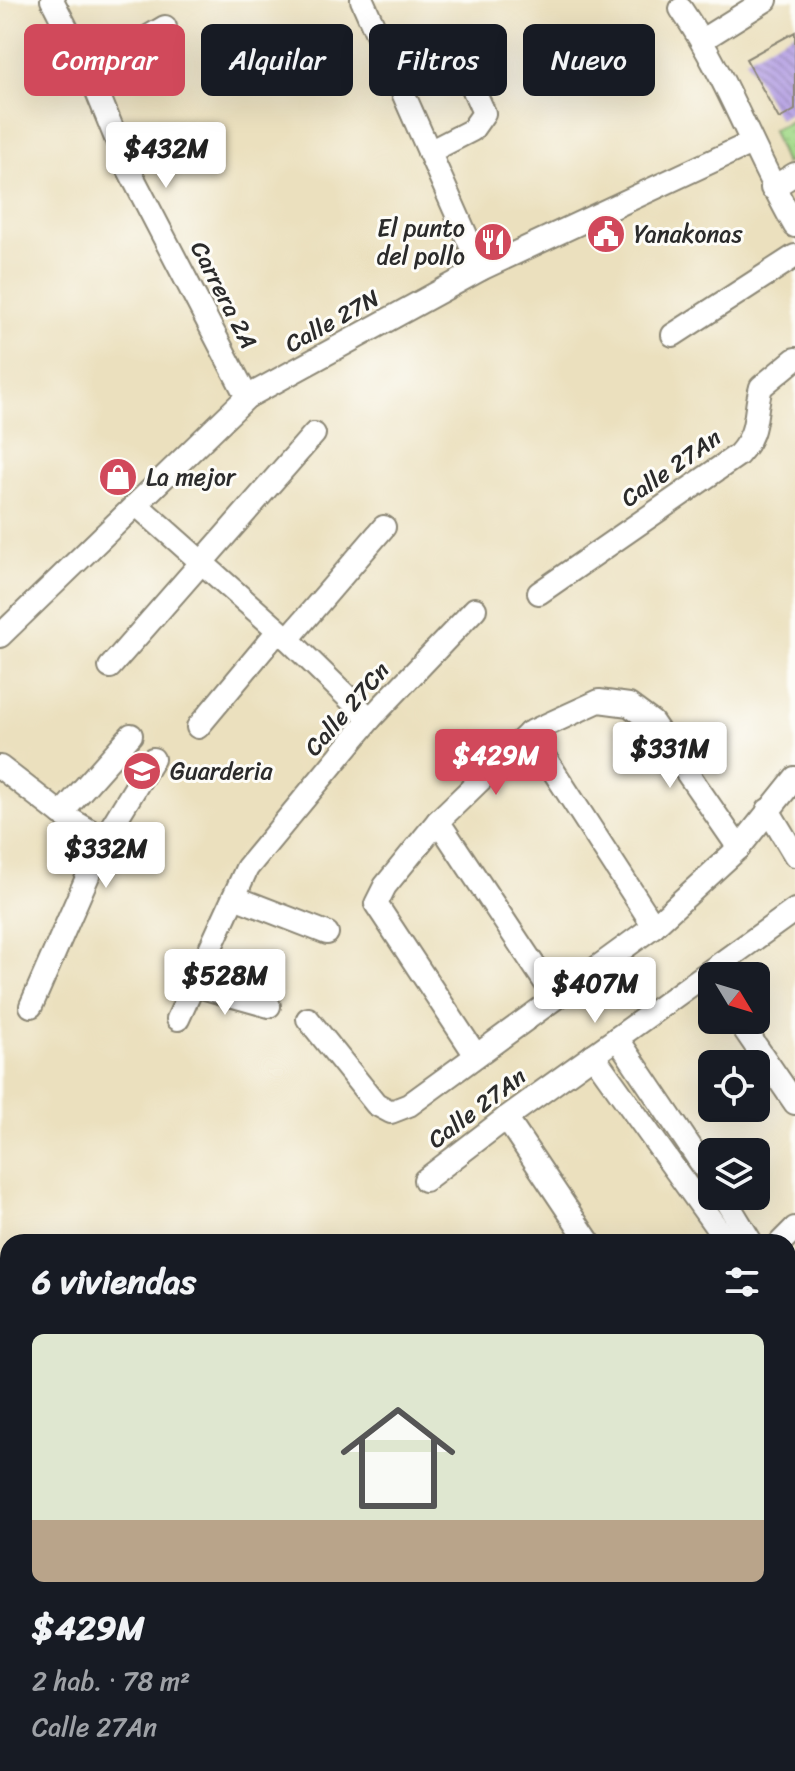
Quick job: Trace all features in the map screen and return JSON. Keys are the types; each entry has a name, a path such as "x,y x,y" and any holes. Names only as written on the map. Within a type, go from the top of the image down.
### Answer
{"street":[{"name":"Carrera 2A","path":"52,0 64,24"},
{"path":"362,0 372,24"},
{"path":"702,40 750,4"},
{"path":"681,9 702,40 772,188 795,226"},
{"name":"Carrera 2A","path":"99,96 129,170 247,397"},
{"path":"404,96 481,269"},
{"path":"429,152 480,122 484,113 477,96"},
{"name":"Calle 27N","path":"0,636 247,397 481,269 751,143"},
{"path":"772,188 795,174"},
{"path":"673,335 795,256"},
{"name":"Calle 27An","path":"539,593 738,455 750,441 756,427 761,387 795,359"},
{"path":"110,667 314,434"},
{"path":"137,505 283,635 370,719"},
{"path":"198,727 384,527"},
{"name":"Calle 27Cn","path":"178,1019 247,868 370,719 475,609"},
{"path":"475,1054 376,904 385,886 438,821 529,733 599,701 629,705 652,722 739,848"},
{"path":"529,733 654,926"},
{"path":"61,814 131,735"},
{"path":"31,1006 104,839 153,759"},
{"path":"2,774 104,839"},
{"path":"308,1019 376,1104 391,1112 409,1105 654,926 739,848 795,778"},
{"path":"768,810 795,855"},
{"path":"438,821 555,997"},
{"path":"234,897 327,933"},
{"name":"Calle 27An","path":"728,962 795,910"},
{"name":"Calle 27An","path":"425,1180 593,1055 698,984"},
{"path":"194,985 269,1006"},
{"path":"748,1034 795,1103"},
{"path":"617,1038 698,1158"},
{"path":"593,1055 721,1234"},
{"path":"506,1118 584,1234"},
{"path":"732,1210 746,1234"}],"green space":[{"path":"795,119 795,158 785,164 772,130"}],"building":[{"path":"795,32 795,110 779,119 746,59"}],"place":[{"name":"Yanakonas","path":"606,234"},
{"name":"El punto del pollo","path":"493,242"},
{"name":"La mejor","path":"118,477"},
{"name":"Guarderia","path":"142,771"}]}
